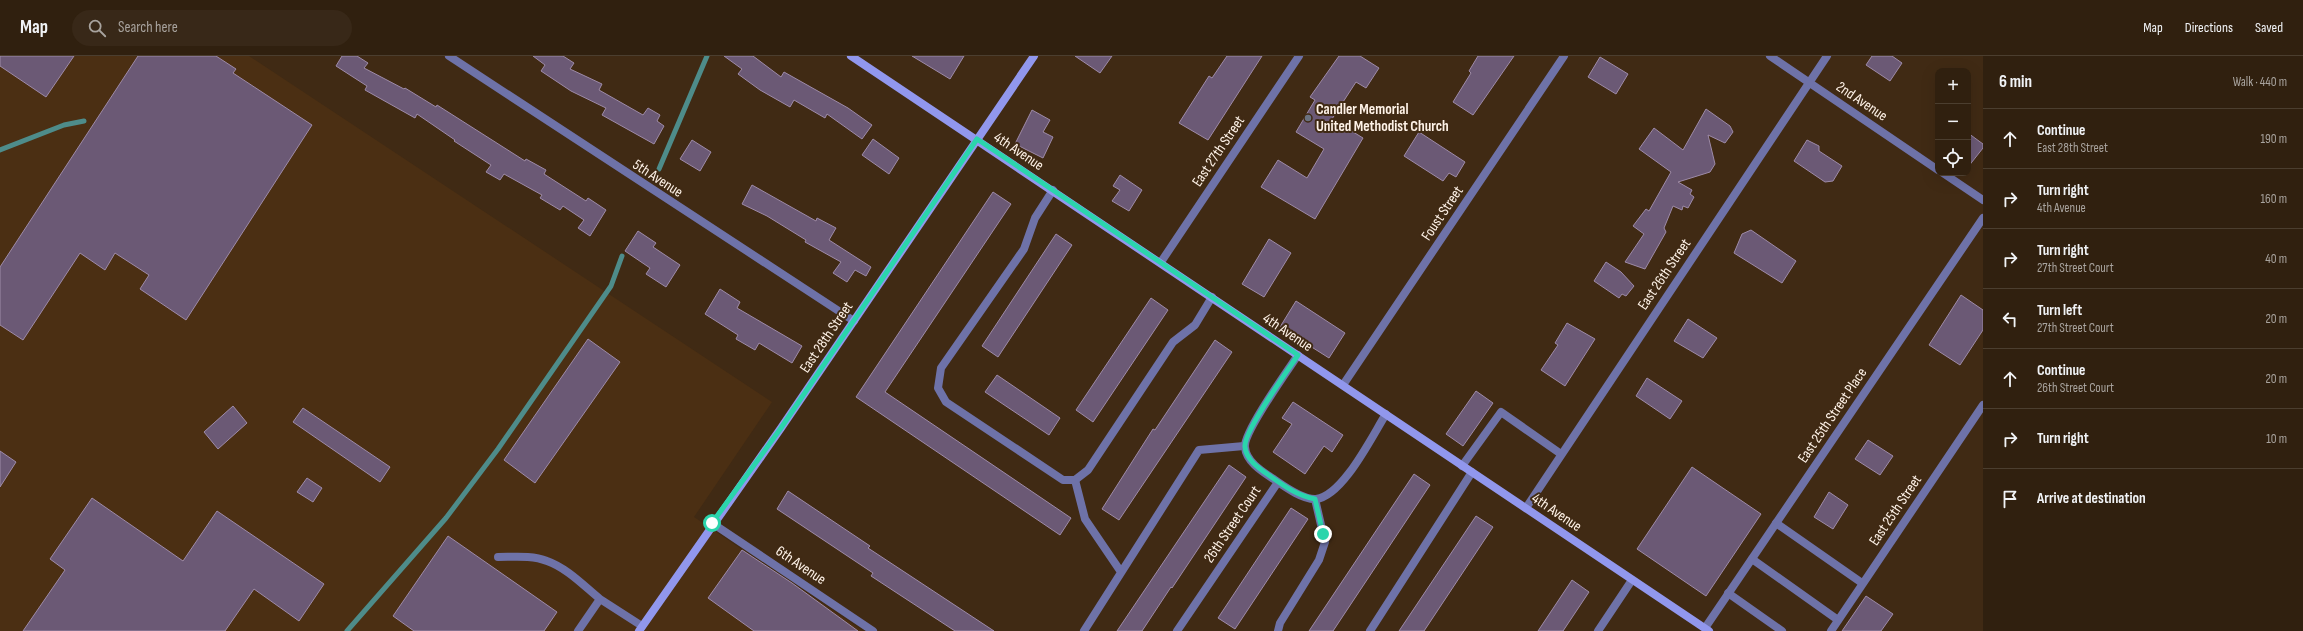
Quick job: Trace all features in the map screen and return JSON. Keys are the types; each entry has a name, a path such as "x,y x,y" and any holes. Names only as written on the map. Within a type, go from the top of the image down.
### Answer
{"main road":[{"name":"4th Avenue","path":"851,56 977,139 1707,630"},
{"name":"East 28th Street","path":"640,629 712,523 854,321 1034,56"}],"street":[{"name":"5th Avenue","path":"449,56 854,321"},
{"name":"East 27th Street","path":"1160,262 1299,56"},
{"name":"Foust Street","path":"1343,385 1564,56"},
{"name":"2nd Avenue","path":"1770,56 1935,168"},
{"name":"East 26th Street","path":"1526,508 1827,56"},
{"path":"1947,176 1983,200"},
{"path":"1053,190 1035,218 1024,249 941,368 938,388 946,402 1063,480 1075,480 1088,470 1173,342 1195,325 1212,297"},
{"name":"East 25th Street Place","path":"1707,630 1728,593 1983,218"},
{"path":"1278,482 1249,459 1244,446 1250,430 1298,355"},
{"name":"East 25th Street","path":"1831,631 1983,405"},
{"path":"1462,466 1501,412 1561,454"},
{"path":"1278,631 1280,623 1319,560 1325,542 1315,499 1329,494 1342,482 1386,414"},
{"path":"1084,631 1199,450 1244,446"},
{"path":"1370,631 1472,472"},
{"path":"1075,480 1085,519 1121,572"},
{"name":"26th Street Court","path":"1177,631 1278,482 1303,496 1315,499"},
{"name":"6th Avenue","path":"712,523 873,631"},
{"path":"1776,523 1862,583"},
{"path":"498,557 527,557 547,561 562,569 640,629"},
{"path":"1752,559 1838,620"},
{"path":"1598,631 1632,580"},
{"path":"1728,593 1782,631"},
{"path":"578,631 600,599"}],"shaded area":[{"path":"0,56 249,56 772,402 694,517 863,631 0,631"}],"building":[{"path":"0,56 74,56 46,97 0,66"},
{"path":"138,56 216,56 236,69 233,73 312,125 186,320 140,289 149,275 115,253 105,270 80,253 23,340 0,325 0,267"},
{"path":"342,56 357,56 368,63 364,68 404,89 405,88 436,107 437,105 525,161 526,159 546,170 544,174 586,201 588,198 606,210 590,236 578,228 584,220 563,206 560,210 540,198 542,195 504,174 500,180 486,172 491,165 454,141 455,140 417,114 415,118 365,90 367,86 336,66"},
{"path":"533,56 563,56 574,63 570,69 602,84 599,90 643,115 648,108 660,115 657,121 664,126 654,144 602,115 606,108 571,91 541,71 545,65"},
{"path":"724,56 753,56 781,77 784,72 848,108 872,125 862,139 827,114 825,118 794,100 790,107 760,90 738,74 742,69"},
{"path":"912,56 964,56 950,79"},
{"path":"1075,56 1112,56 1100,73"},
{"path":"1227,56 1262,56 1208,140 1179,123 1209,76 1212,78"},
{"path":"1339,56 1360,56 1379,68 1366,88 1356,82 1332,119 1363,138 1315,219 1261,187 1278,160 1307,178 1324,149 1296,132 1315,100 1310,97"},
{"path":"1478,56 1514,56 1473,115 1453,102 1471,73 1469,71"},
{"path":"1872,56 1892,56 1902,63 1890,81 1866,65"},
{"path":"1600,57 1628,74 1616,94 1588,77"},
{"path":"1706,109 1730,126 1733,132 1725,143 1708,135 1715,164 1710,172 1678,182 1692,190 1690,194 1694,197 1688,208 1683,206 1682,210 1673,206 1664,228 1666,232 1645,269 1625,262 1644,234 1633,226 1646,209 1649,211 1671,172 1639,149 1654,128 1683,150"},
{"path":"1032,110 1050,120 1043,132 1053,137 1043,158 1015,144"},
{"path":"1419,132 1465,162 1456,177 1449,173 1443,181 1404,156"},
{"path":"1971,135 1983,144 1983,148 1971,163"},
{"path":"873,139 899,158 889,174 862,155"},
{"path":"692,140 711,152 700,171 680,159"},
{"path":"1807,140 1819,146 1819,151 1842,166 1833,181 1825,182 1794,161"},
{"path":"1120,175 1142,190 1129,211 1112,201 1120,190 1113,186"},
{"path":"752,185 816,221 817,218 836,228 829,240 871,267 866,276 855,270 847,282 833,273 841,262 805,242 806,240 767,216 742,204"},
{"path":"993,192 1011,204 885,392 1071,518 1060,535 856,397"},
{"path":"1751,230 1796,261 1782,283 1734,253 1742,234"},
{"path":"638,231 656,243 653,247 680,265 666,287 646,274 650,268 625,251"},
{"path":"1056,234 1072,245 998,357 982,346"},
{"path":"1269,239 1291,253 1264,297 1242,284"},
{"path":"1606,262 1621,272 1634,286 1626,296 1622,294 1619,298 1594,281"},
{"path":"720,289 740,302 737,308 802,346 792,363 759,343 755,350 736,339 738,335 705,314"},
{"path":"1961,295 1983,310 1983,330 1960,365 1929,345"},
{"path":"1151,298 1168,310 1093,422 1076,410"},
{"path":"1296,301 1345,333 1329,358 1280,327"},
{"path":"1688,319 1717,338 1703,358 1674,341"},
{"path":"1567,323 1595,339 1565,386 1541,370 1558,345 1555,343"},
{"path":"588,339 620,362 535,483 504,460"},
{"path":"1215,340 1232,352 1119,520 1102,509 1153,429 1155,430"},
{"path":"997,375 1060,418 1049,435 985,392"},
{"path":"1647,378 1682,401 1670,419 1636,396"},
{"path":"1476,391 1493,403 1463,446 1446,434"},
{"path":"1293,402 1343,435 1332,452 1324,446 1305,474 1273,452 1292,424 1282,418"},
{"path":"233,406 247,423 218,449 204,432"},
{"path":"303,408 390,467 380,482 293,422"},
{"path":"1868,440 1893,456 1880,475 1855,459"},
{"path":"0,451 16,462 0,487"},
{"path":"1229,465 1246,477 1172,588 1171,587 1142,631 1117,631"},
{"path":"1692,467 1761,514 1706,596 1637,549"},
{"path":"1414,474 1430,485 1333,631 1309,631"},
{"path":"307,478 322,488 313,502 297,492"},
{"path":"788,491 870,546 868,548 994,631 955,631 871,576 873,573 777,509"},
{"path":"1829,492 1848,505 1833,529 1814,517"},
{"path":"92,498 183,561 217,511 324,584 299,621 254,589 225,631 23,631 65,570 50,559"},
{"path":"1291,508 1308,519 1235,629 1218,618"},
{"path":"1476,516 1493,527 1424,631 1399,631"},
{"path":"448,536 557,612 544,631 414,631 393,616"},
{"path":"742,550 792,583 858,631 754,631 708,598"},
{"path":"1572,580 1589,592 1563,631 1538,631"},
{"path":"1866,596 1893,614 1881,631 1842,631"}],"waterway":[{"path":"659,169 707,56"},
{"path":"0,150 64,125 84,121"},
{"path":"347,631 446,518 498,449 611,286 622,256"}],"place":[{"name":"Candler Memorial United Methodist Church","path":"1308,118"}],"route":[{"path":"712,523 781,428 977,139 1298,355 1250,430 1244,446 1249,459 1278,482 1303,496 1315,499 1323,534"}]}
